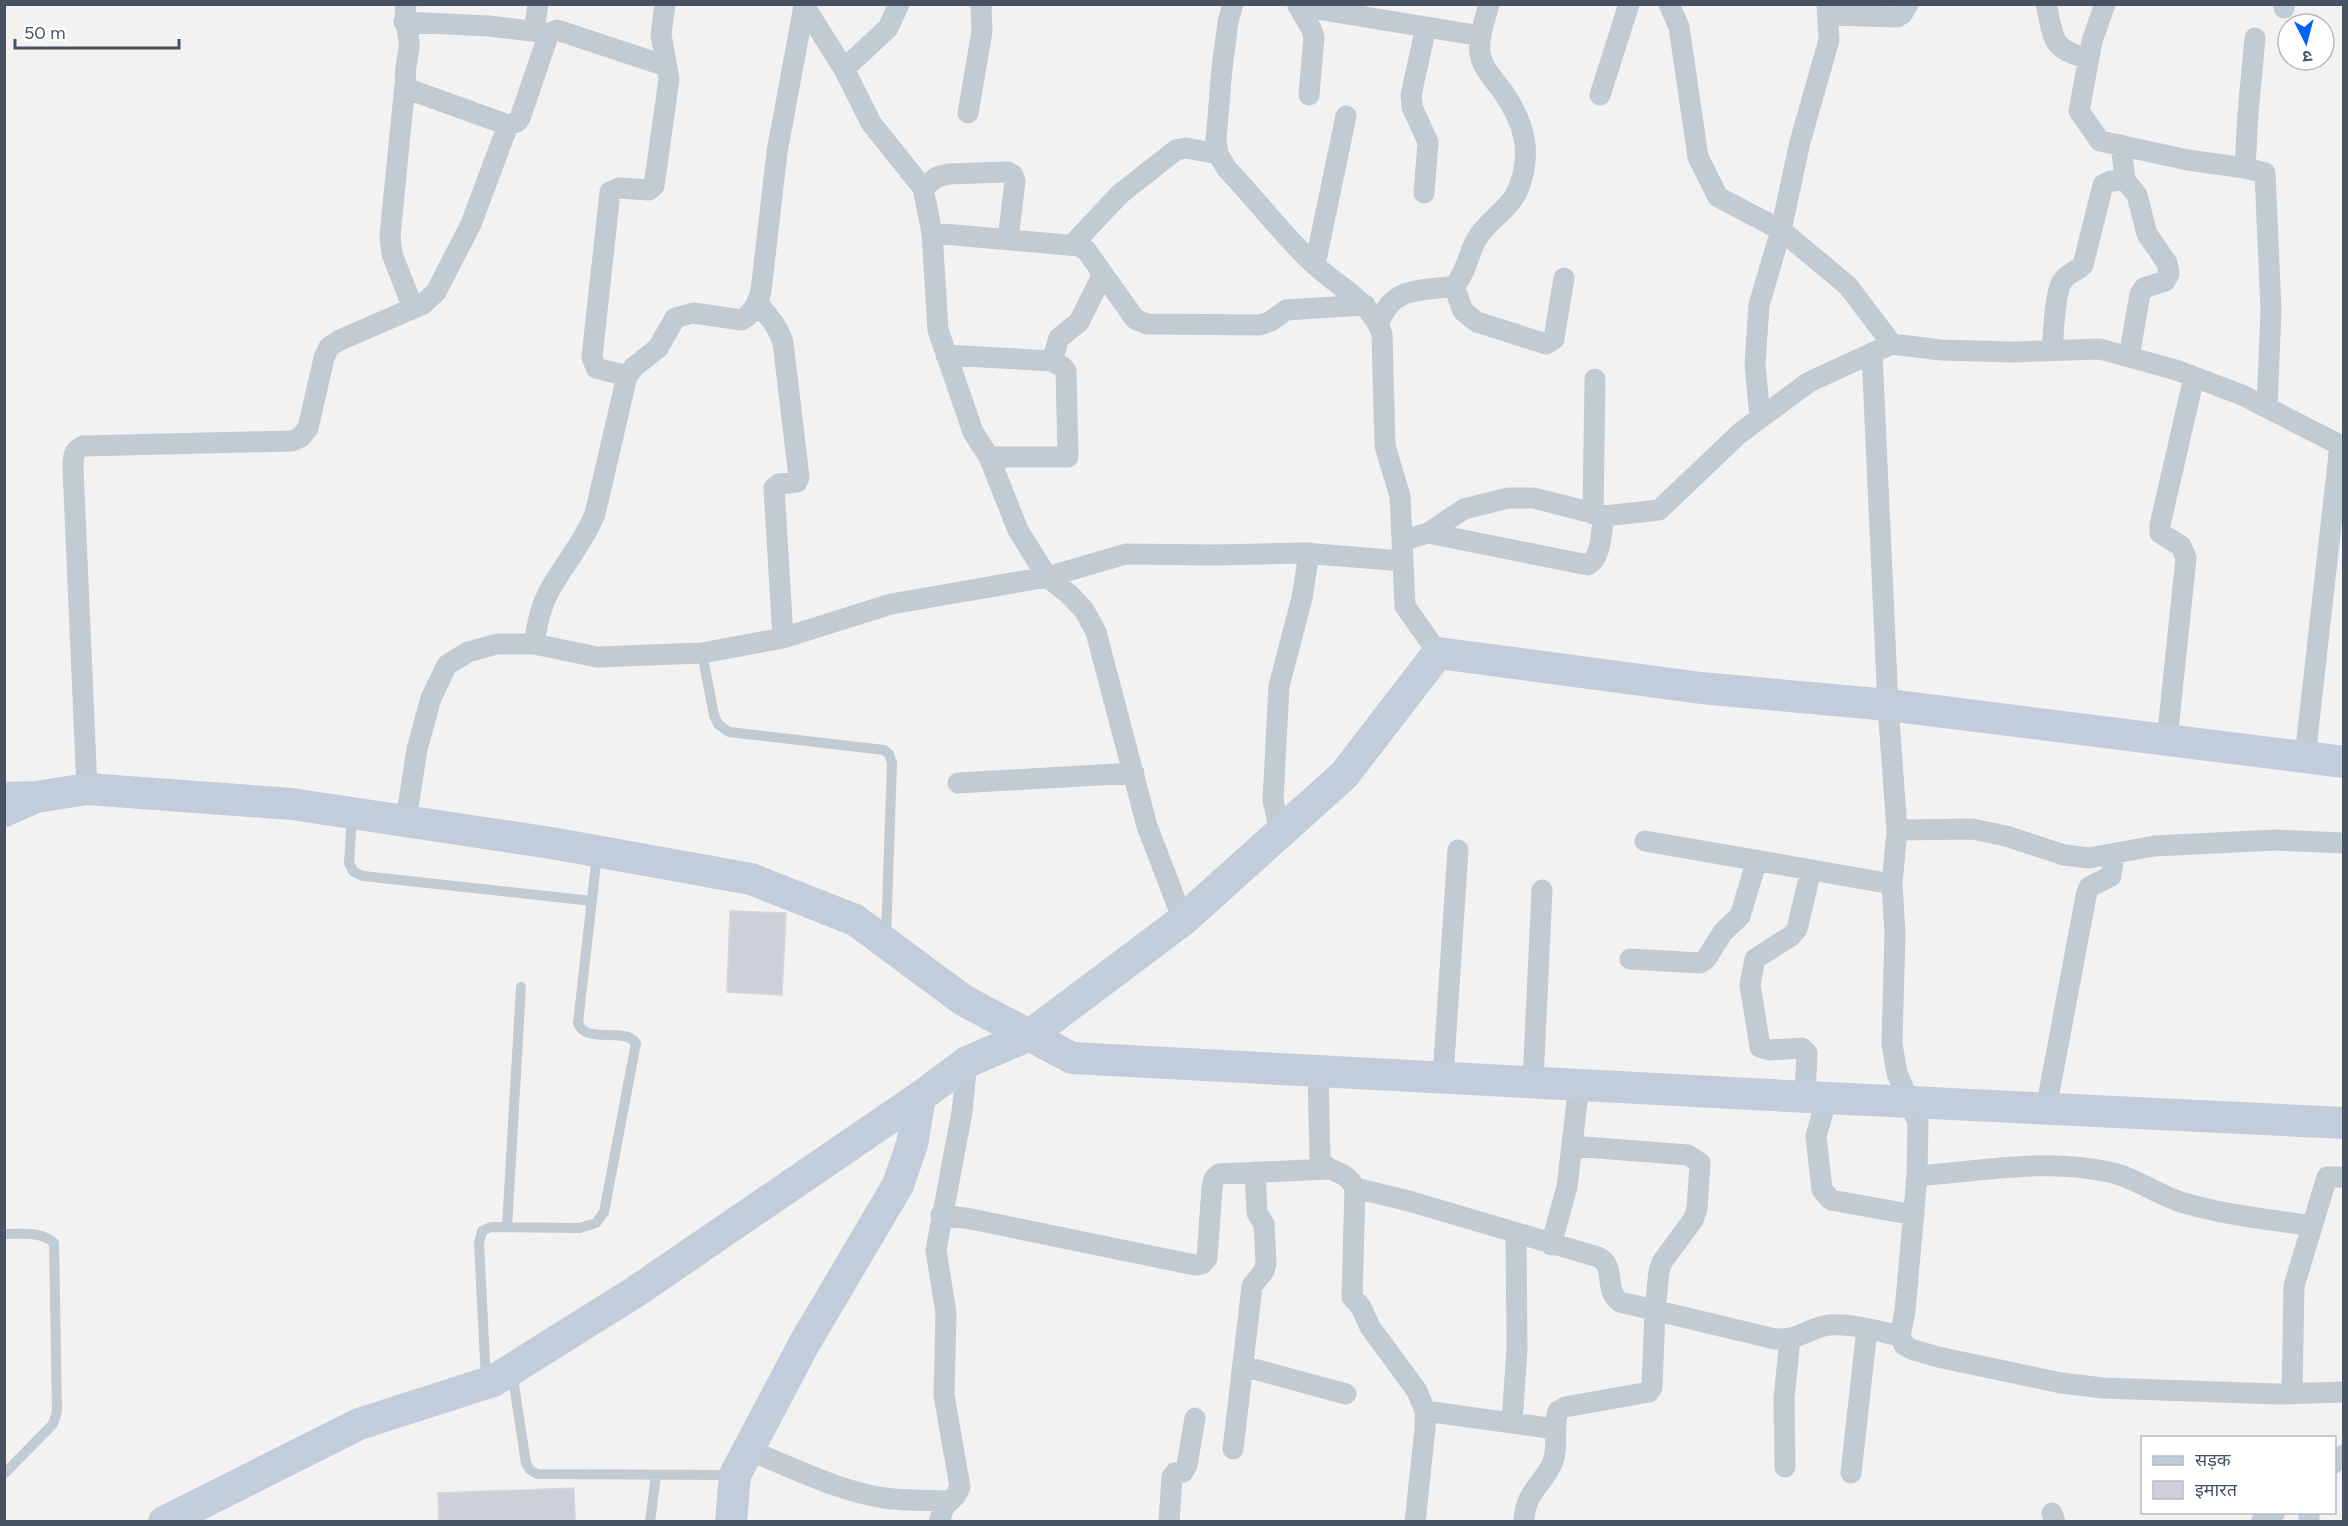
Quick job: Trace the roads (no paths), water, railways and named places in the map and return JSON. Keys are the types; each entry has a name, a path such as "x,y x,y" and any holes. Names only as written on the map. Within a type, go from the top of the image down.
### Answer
{"street":[{"path":"405,84 408,89 417,94 508,125 517,122 520,118 541,32 538,4"},
{"path":"627,376 596,368 592,357 610,192 619,188 649,190 654,186 669,79 661,35 665,4"},
{"path":"844,69 888,28 899,4"},
{"path":"968,113 982,30 981,4"},
{"path":"1233,4 1228,22 1222,68 1216,140 1218,154 1227,169 1315,265 1365,305 1378,323 1382,334 1385,446 1400,496 1405,606 1438,653 1701,687 1888,705 2343,762"},
{"path":"1378,323 1391,303 1400,296 1411,292 1454,286 1459,280 1479,235 1509,204 1517,191 1525,162 1524,134 1511,104 1481,58 1481,36 1490,4"},
{"path":"1600,95 1629,4"},
{"path":"1670,4 1679,27 1698,157 1718,197 1781,230 1848,286 1892,344"},
{"path":"1760,418 1755,365 1759,305 1781,230 1800,142 1829,40 1828,10 1897,16 1902,14 1908,4"},
{"path":"2046,4 2056,43 2062,50 2089,59"},
{"path":"2105,4 2089,59 2079,111 2100,141 2188,160 2265,173 2271,310 2267,408"},
{"path":"803,5 844,69 871,123 923,188 932,233 938,330 973,432 989,457 1018,530 1047,577 1069,594 1084,610 1096,632 1147,826 1183,920"},
{"path":"534,644 544,602 551,587 589,531 596,514 627,376 634,367 658,348 675,318 693,313 742,320 750,315 758,303 777,152 803,5"},
{"path":"1298,5 1481,36"},
{"path":"1298,5 1313,30 1314,38 1309,95"},
{"path":"413,308 392,255 390,236 409,40 405,13 468,15 541,32 557,30 666,66"},
{"path":"1424,193 1428,142 1412,107 1411,95 1426,27"},
{"path":"2245,168 2255,38"},
{"path":"1315,265 1346,116"},
{"path":"87,789 73,456 76,449 83,446 292,441 301,437 308,428 324,358 329,347 423,304 436,292 471,224 508,125"},
{"path":"2121,145 2125,180 2137,195 2147,234 2167,263 2169,274 2165,281 2144,288 2140,294 2129,357"},
{"path":"1072,245 1120,194 1176,150 1186,148 1218,154"},
{"path":"923,188 937,177 948,174 1008,172 1013,175 1015,181 1008,239"},
{"path":"2052,349 2059,291 2063,280 2083,265 2103,185 2111,180 2125,180"},
{"path":"932,233 1080,246 1086,250 1135,319 1147,324 1260,325 1271,321 1286,310 1365,305"},
{"path":"1052,361 1059,339 1079,322 1103,274"},
{"path":"1454,286 1463,310 1477,322 1546,344 1554,339 1564,278"},
{"path":"758,303 781,333 799,477 797,482 779,484 774,488 783,638"},
{"path":"406,821 417,748 431,698 447,665 468,652 497,644 534,644 597,657 702,653 783,638 891,604 1047,577 1126,554 1402,551 1464,509 1508,498 1534,498 1599,515 1659,510 1740,433 1809,382 1892,344 1941,350 2013,352 2100,349 2194,377 2242,395 2342,446 2336,550 2304,757"},
{"path":"1872,353 1888,705 1897,830 1892,884 1895,933 1892,1044 1897,1072 1918,1123 1914,1215 1905,1311 1900,1335 1904,1345 1938,1357 2061,1383 2103,1388 2292,1394 2343,1392"},
{"path":"946,355 1052,361 1066,371 1068,457 989,457"},
{"path":"2167,740 2186,558 2181,546 2160,533 2160,525 2194,377"},
{"path":"1428,533 1588,565 1595,561 1599,515 1595,379"},
{"path":"1280,832 1273,800 1279,686 1302,598 1309,553"},
{"path":"164,1521 359,1424 499,1376 635,1292 920,1097 967,1062 1030,1035 1183,920 1344,775 1438,653"},
{"path":"958,783 1134,773"},
{"path":"4,798 36,797 87,789 292,804 598,852 751,879 855,920 963,1000 1072,1058 1816,1098 2343,1123"},
{"path":"4,811 36,797"},
{"path":"1897,830 1972,829 2006,836 2064,855 2089,858 2154,846 2275,840 2343,843"},
{"path":"1645,840 1892,884"},
{"path":"1443,1077 1458,850"},
{"path":"2046,1109 2086,896 2089,887 2111,876 2114,854"},
{"path":"1630,959 1700,963 1706,959 1723,932 1740,916 1757,860"},
{"path":"1811,870 1797,929 1791,936 1755,959 1750,985 1760,1047 1769,1050 1802,1048 1807,1053 1816,1098 1816,1136 1822,1190 1825,1196 1831,1200 1914,1215"},
{"path":"1533,1082 1542,890"},
{"path":"939,1521 944,1507 956,1495 960,1487 944,1395 946,1313 936,1250 962,1112 967,1062"},
{"path":"1318,1071 1320,1159 1328,1169"},
{"path":"1551,1245 1567,1187 1579,1085"},
{"path":"730,1521 742,1462 804,1344 898,1185 912,1144 920,1097"},
{"path":"1524,1521 1528,1498 1553,1460 1558,1411 1565,1407 1649,1392 1653,1387 1655,1311 1662,1262 1693,1220 1697,1209 1700,1163 1688,1155 1572,1146"},
{"path":"1917,1176 2038,1166 2076,1167 2111,1172 2184,1203 2311,1226"},
{"path":"941,1215 971,1219 1195,1265 1202,1264 1208,1258 1212,1188 1214,1179 1219,1174 1328,1169 1345,1174 1355,1188 1352,1297 1361,1306 1370,1327 1417,1391 1425,1411 1415,1521"},
{"path":"1233,1449 1252,1286 1264,1270 1266,1263 1264,1224 1257,1213 1255,1172"},
{"path":"2292,1394 2294,1286 2327,1177 2343,1177"},
{"path":"1355,1188 1409,1201 1605,1261 1608,1266 1613,1298 1620,1302 1775,1339 1790,1339 1827,1325 1900,1335"},
{"path":"1512,1423 1517,1348 1516,1234"},
{"path":"1851,1473 1867,1329"},
{"path":"1785,1467 1784,1398 1790,1339"},
{"path":"1243,1366 1346,1394"},
{"path":"1425,1411 1555,1429"},
{"path":"1168,1521 1172,1477 1175,1473 1182,1472 1187,1465 1195,1418"},
{"path":"742,1462 868,1495 950,1501"}],"lane":[{"path":"702,653 714,715 718,724 729,732 884,750 889,753 892,763 886,942"},
{"path":"352,813 349,863 354,872 363,876 592,901"},
{"path":"598,852 578,1023 580,1029 586,1033 624,1036 632,1038 636,1043 604,1212 596,1223 580,1228 490,1227 482,1231 479,1243 499,1376 525,1463 537,1474 656,1475 742,1462"},
{"path":"507,1227 521,987"},
{"path":"4,1234 38,1234 48,1237 54,1243 57,1401 57,1412 53,1424 4,1474"},
{"path":"650,1521 656,1475"}]}
